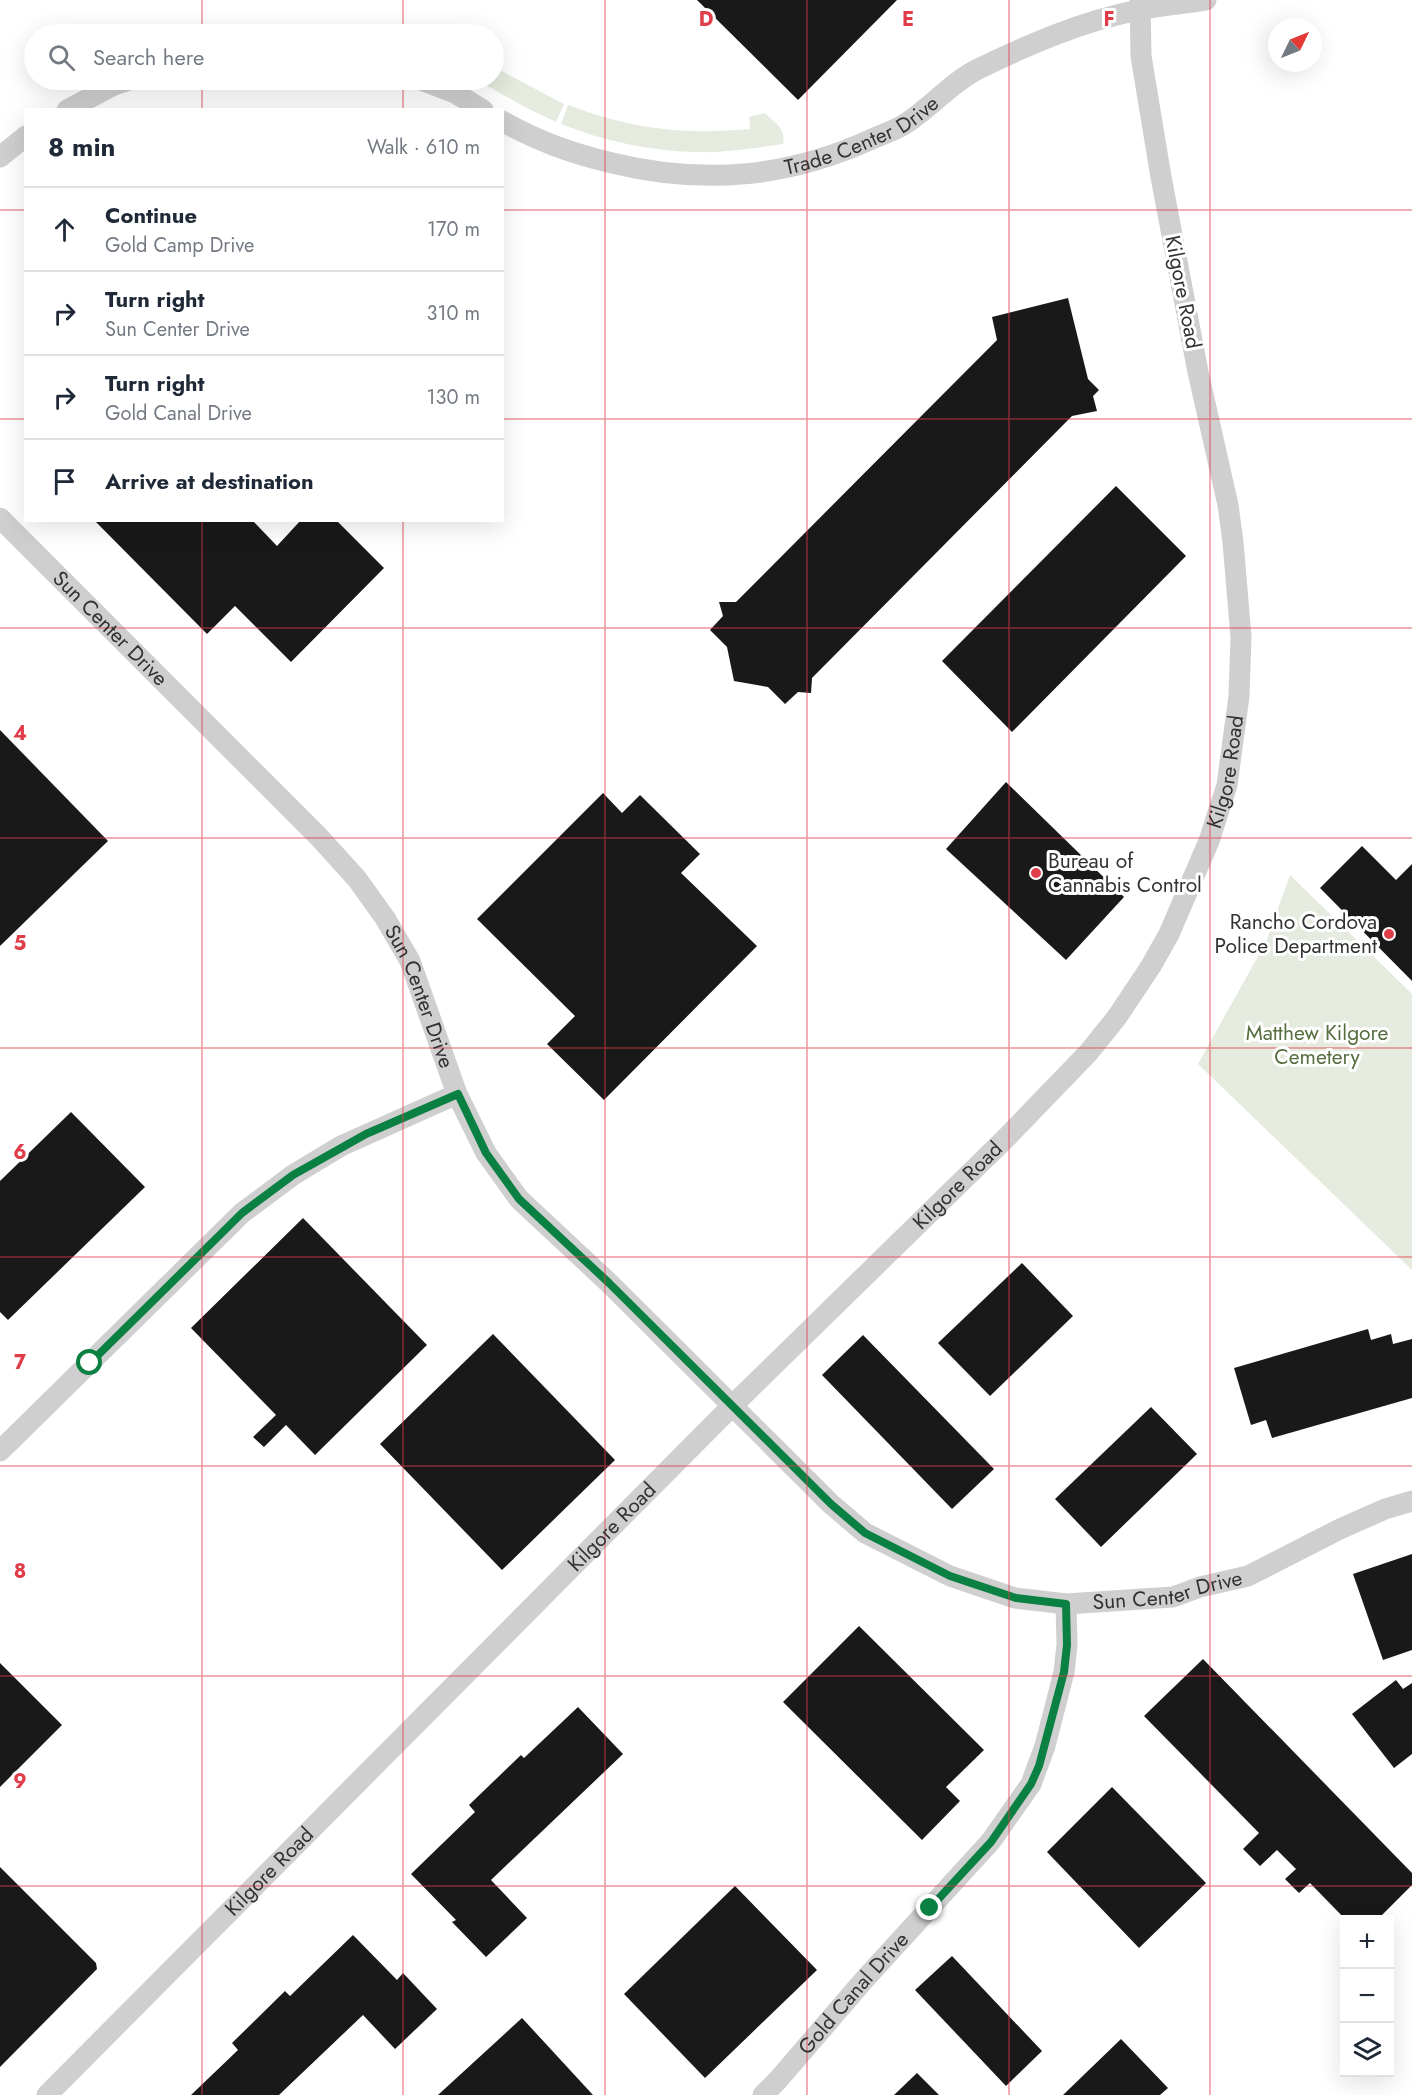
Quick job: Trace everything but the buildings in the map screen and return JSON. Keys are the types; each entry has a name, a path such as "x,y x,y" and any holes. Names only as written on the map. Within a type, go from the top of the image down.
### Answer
{"street":[{"name":"Trade Center Drive","path":"504,122 557,149 643,170 680,176 752,174 796,166 856,147 904,125 974,71 1064,31 1140,5 1206,0"},
{"name":"Kilgore Road","path":"47,2095 733,1406 1006,1138 1089,1052 1117,1017 1169,934 1209,841 1227,785 1239,696 1242,637 1228,505 1161,177 1142,56 1140,5"},
{"path":"71,108 105,90"},
{"path":"447,90 480,108"},
{"path":"0,157 24,138"},
{"name":"Sun Center Drive","path":"0,518 319,837 357,879 385,918 410,961 458,1094 486,1153 519,1199 609,1283 831,1504 865,1533 950,1576 1016,1598 1066,1604 1173,1597 1200,1587 1248,1576 1340,1529 1385,1509 1412,1501"},
{"path":"0,1451 242,1213 293,1175 341,1146 458,1094"},
{"name":"Gold Canal Drive","path":"763,2095 864,1980 991,1842 1031,1784 1039,1766 1064,1672 1067,1645 1066,1604"}],"green space":[{"path":"504,72 564,104 556,122 495,90 504,90"},
{"path":"568,105 636,125 702,131 750,129 749,117 765,113 782,130 784,139 783,144 707,152 644,147 610,140 561,124"},
{"name":"Matthew Kilgore Cemetery","path":"1290,875 1412,994 1412,1270 1198,1064 1266,942"}],"place":[{"name":"Bureau of Cannabis Control","path":"1036,873"},
{"name":"Rancho Cordova Police Department","path":"1389,934"}],"route":[{"path":"90,1363 242,1213 293,1175 332,1151 366,1134 458,1094 486,1153 519,1199 609,1283 831,1504 865,1533 950,1576 1016,1598 1066,1604 1067,1645 1064,1672 1039,1766 1031,1784 991,1842 930,1908"}]}
